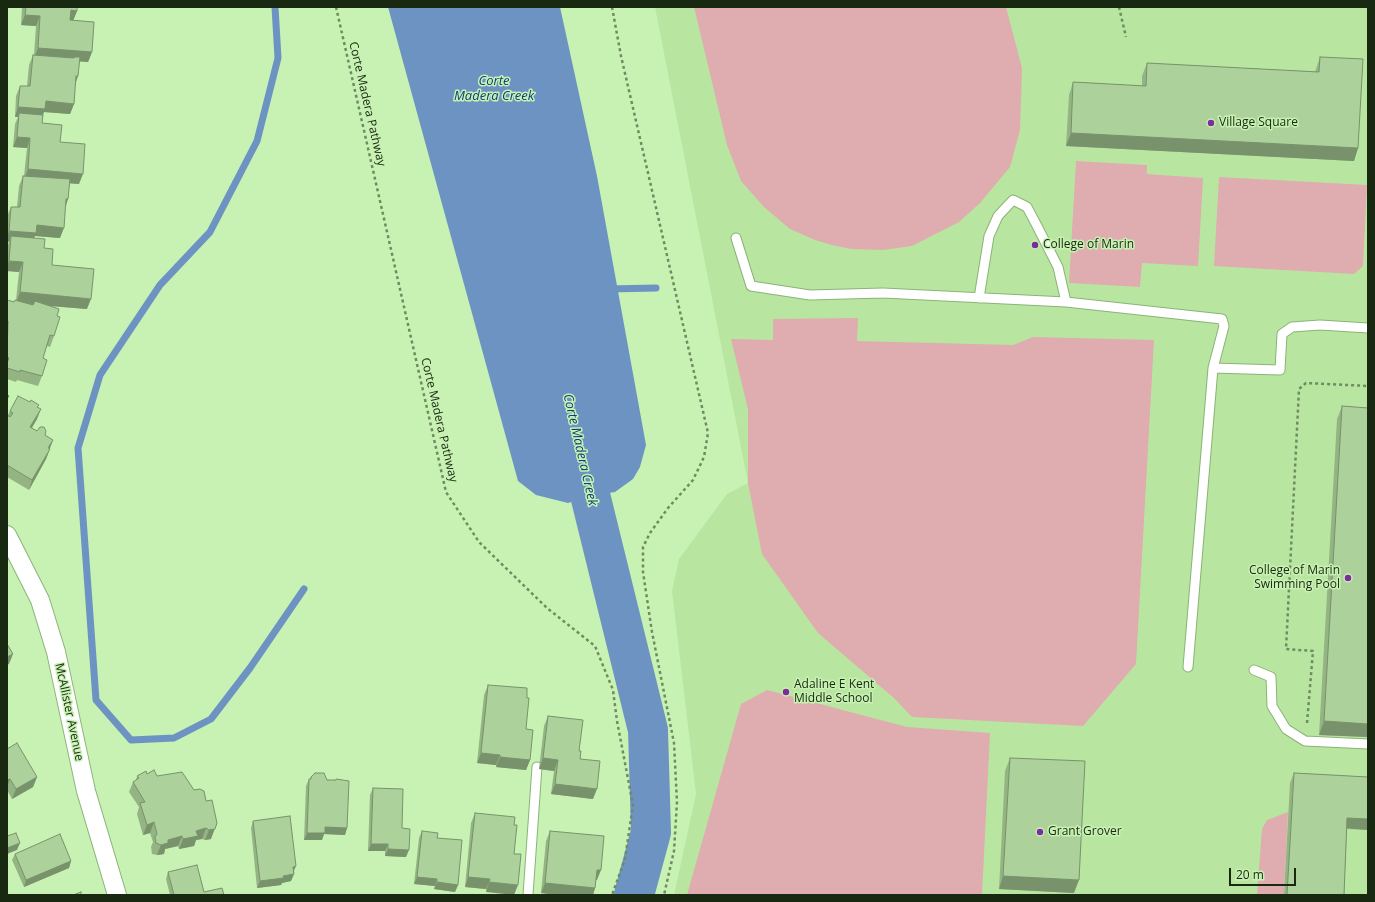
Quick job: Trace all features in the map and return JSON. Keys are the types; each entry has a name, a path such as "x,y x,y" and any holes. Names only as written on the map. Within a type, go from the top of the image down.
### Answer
{"street":[{"name":"McAllister Avenue","path":"7,535 40,600 56,652 86,791 117,895"}],"lane":[{"path":"979,298 989,236 998,216 1014,200 1027,207 1058,267 1066,302"},
{"path":"736,238 751,286 810,295 883,293 1066,302 1222,319 1224,326 1213,368 1188,667"},
{"path":"1213,368 1280,370 1282,334 1292,327 1320,325 1368,328"},
{"path":"1254,670 1270,677 1272,706 1286,729 1305,741 1368,744"},
{"path":"528,895 537,767"}],"path":[{"name":"Corte Madera Pathway","path":"336,7 446,492 479,542 547,608 595,646 613,690 617,721 633,805 625,859 612,895"},
{"path":"612,7 625,71 708,432 704,457 693,480 668,508 650,533 644,547 643,572 652,632 674,743 677,802 674,851 664,895"},
{"path":"1119,7 1126,37"},
{"path":"1305,741 1313,651 1286,649 1299,389 1306,383 1368,386"}],"shaded area":[{"name":"College of Marin","path":"655,7 1368,7 1368,895 674,895 696,794 672,591 679,559 727,494 748,483"},
{"path":"694,7 1006,7 1022,68 1020,130 1010,167 980,203 959,222 912,246 883,250 851,249 815,240 790,229 764,207 741,181 727,145"},
{"path":"1076,161 1147,165 1147,174 1203,178 1198,266 1142,263 1140,287 1069,283"},
{"path":"1219,177 1367,185 1363,266 1354,274 1214,266"},
{"path":"858,318 857,341 1013,345 1033,337 1154,340 1136,664 1083,726 912,717 894,698 818,633 762,554 748,483 748,409 731,339 773,340 773,319"},
{"path":"767,690 907,727 990,733 982,895 687,895 741,704"},
{"path":"1288,812 1284,895 1257,895 1262,829 1267,820"}],"water":[{"name":"Corte Madera Creek","path":"388,7 560,7 597,176 646,445 640,467 633,479 615,492 590,496 568,503 536,495 518,481"}],"building":[{"path":"26,7 77,7 77,11 71,10 70,20 94,22 92,52 38,48 40,16 25,15"},
{"path":"33,55 74,58 80,57 78,76 76,76 74,104 46,101 45,109 18,107 20,86 30,86"},
{"name":"Village Square","path":"1320,57 1363,59 1358,148 1071,133 1073,82 1146,86 1147,63 1319,72"},
{"path":"19,113 43,115 42,123 62,125 60,142 85,144 83,174 28,169 30,138 17,137"},
{"path":"23,176 70,179 68,199 66,199 64,228 37,225 36,233 9,231 11,207 20,207"},
{"path":"11,236 45,239 44,248 53,249 52,265 94,269 91,299 20,292 23,262 9,261"},
{"path":"7,300 14,302 15,300 33,305 35,301 59,309 57,316 60,317 54,336 50,335 43,358 47,360 42,376 7,368 9,358 7,357"},
{"path":"18,396 30,402 31,400 39,405 37,407 41,409 30,427 37,431 40,427 44,427 46,431 45,435 53,440 48,448 50,449 32,480 7,465 7,415 10,417 13,413 10,411"},
{"name":"College of Marin Swimming Pool","path":"1342,406 1368,408 1368,724 1324,721"},
{"path":"7,644 13,654 7,657"},
{"path":"488,685 527,688 527,698 529,698 526,729 533,730 530,760 500,757 500,755 481,753"},
{"path":"548,716 583,720 579,751 581,751 580,759 600,761 597,789 555,784 558,760 543,758"},
{"path":"17,743 37,777 16,789 10,779 7,780 7,749"},
{"name":"Grant Grover","path":"1010,758 1085,761 1079,880 1003,876"},
{"path":"154,770 157,776 182,772 194,790 200,789 204,791 206,801 212,800 217,823 215,829 209,830 206,828 196,831 198,836 183,839 182,836 168,840 168,843 161,845 156,843 155,837 157,834 154,822 147,825 140,803 145,802 133,782 139,778 137,776 146,771 147,774"},
{"path":"315,773 324,773 327,780 336,779 349,781 347,828 325,827 325,833 307,833 309,779 311,779"},
{"path":"1294,773 1368,777 1368,819 1347,818 1344,895 1287,895"},
{"path":"373,788 403,789 402,828 410,829 409,850 388,849 388,844 371,844"},
{"path":"475,813 515,817 514,825 517,825 514,854 521,854 518,885 489,882 490,879 468,877"},
{"path":"290,816 296,866 293,867 294,874 283,876 284,878 260,881 253,821"},
{"path":"422,831 438,833 437,838 462,840 458,885 437,882 437,879 417,877"},
{"path":"550,831 604,836 601,870 597,870 595,888 545,883"},
{"path":"16,833 20,843 7,848 7,836"},
{"path":"60,834 71,861 26,880 15,854"},
{"path":"197,865 204,892 222,888 224,895 174,895 168,872"},
{"path":"81,892 81,895 73,895"}],"waterway":[{"path":"275,7 278,58 257,141 210,232 160,285 100,375 78,448 96,700 131,740 174,738 211,719 250,668 304,589"},
{"path":"608,289 656,288"},
{"name":"Corte Madera Creek","path":"577,442 648,730 651,832 634,895"}],"place":[{"name":"Village Square","path":"1211,123"},
{"name":"College of Marin","path":"1035,245"},
{"name":"College of Marin Swimming Pool","path":"1348,578"},
{"name":"Adaline E Kent Middle School","path":"786,692"},
{"name":"Grant Grover","path":"1040,832"}]}
